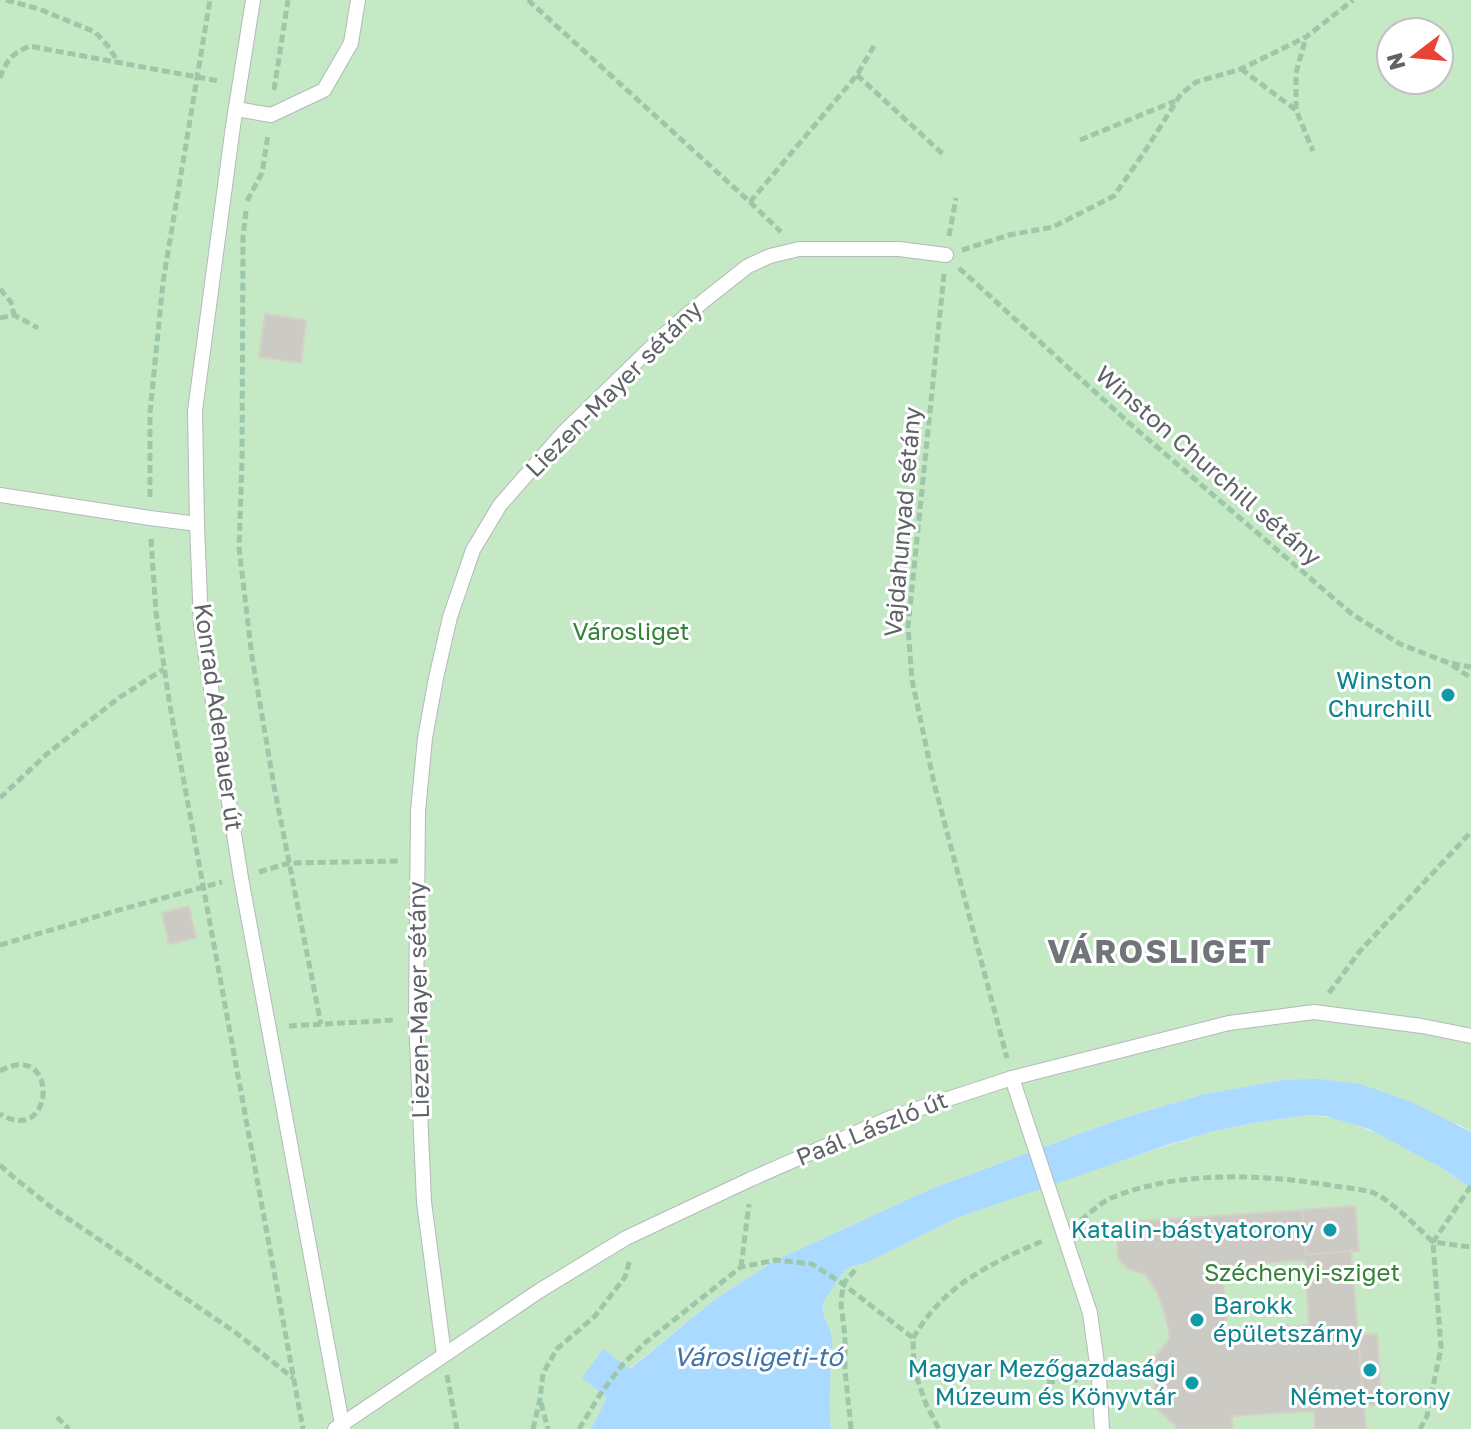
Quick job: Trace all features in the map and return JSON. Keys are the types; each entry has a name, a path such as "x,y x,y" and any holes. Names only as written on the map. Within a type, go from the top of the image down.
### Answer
{"lane":[{"name":"Konrad Adenauer út","path":"253,0 195,411 201,625 241,878 340,1428"},
{"path":"236,109 271,115 324,90 351,43 358,0"},
{"name":"Liezen-Mayer sétány","path":"444,1355 424,1202 416,1019 418,811 425,738 440,663 450,617 473,550 500,505 563,433 665,334 748,266 770,256 799,249 899,249 946,255"},
{"path":"0,495 197,524"},
{"name":"Paál László út","path":"340,1428 539,1291 638,1232 890,1118 1012,1078 1229,1023 1314,1012 1422,1026 1471,1036"},
{"path":"1012,1078 1090,1313 1102,1429"}],"path":[{"path":"6,0 39,9 95,32 119,62"},
{"path":"528,0 799,249"},
{"path":"946,255 1009,235 1053,227 1114,196 1181,94 1196,82 1241,69 1306,37 1353,0"},
{"path":"1306,37 1296,73 1296,110 1313,151"},
{"path":"0,78 13,54 29,46 240,84"},
{"path":"750,202 857,75 874,46"},
{"path":"1241,69 1296,110"},
{"path":"857,75 945,156"},
{"path":"1080,140 1176,101"},
{"path":"262,173 247,198 243,238 239,548 252,657 274,786 321,1024"},
{"name":"Vajdahunyad sétány","path":"956,198 946,255 908,627 912,680 934,783 1012,1078"},
{"name":"Winston Churchill sétány","path":"946,255 1128,422 1352,614 1400,644 1449,663 1471,667"},
{"path":"0,289 11,302 14,315"},
{"path":"0,318 14,315 38,328"},
{"path":"1449,663 1471,678"},
{"path":"0,798 48,753 120,697 164,669"},
{"path":"1314,1012 1360,951 1471,832"},
{"path":"0,945 289,863 417,861"},
{"path":"270,1027 416,1019"},
{"path":"0,1071 10,1065 21,1065 39,1076 44,1086 40,1107 33,1115 13,1120 0,1114"},
{"path":"0,1165 51,1207 235,1332 294,1379"},
{"path":"939,1429 914,1370 913,1338 932,1311 960,1285 1000,1259 1064,1233 1107,1199 1148,1186 1196,1180 1251,1176 1314,1183 1374,1193 1408,1218 1433,1242 1471,1247"},
{"path":"1420,1429 1427,1416 1441,1348 1433,1242 1471,1186"},
{"path":"741,1267 748,1215"},
{"path":"533,1429 543,1373 557,1349 595,1316 625,1277 638,1232"},
{"path":"579,1429 623,1364 741,1267 776,1260 812,1264 913,1338"},
{"path":"851,1429 841,1304 843,1284 856,1269"},
{"path":"444,1355 457,1429"},
{"path":"1047,1382 1099,1378"},
{"path":"540,1399 548,1429"},
{"path":"57,1417 69,1429"}],"green space":[{"name":"Városliget","path":"0,0 1471,0 1471,1132 1460,1125 1283,1080 1204,1094 1120,1119 933,1188 776,1260 715,1299 629,1369 607,1397 591,1429 0,1429"},
{"name":"Széchenyi-sziget","path":"1310,1115 1352,1124 1394,1141 1471,1188 1471,1429 831,1429 832,1342 823,1314 823,1303 849,1267 868,1262 957,1218 1125,1159 1211,1132"}],"water":[{"name":"Városligeti-tó","path":"1319,1079 1360,1084 1409,1101 1471,1132 1471,1188 1440,1167 1369,1129 1325,1116 1310,1115 1253,1123 1211,1132 957,1218 868,1262 849,1267 823,1303 823,1314 832,1342 831,1429 591,1429 607,1397 582,1378 603,1349 630,1369 715,1299 776,1260 933,1188 1120,1119 1204,1094 1283,1080"}],"building":[{"path":"265,314 306,320 301,363 259,357"},
{"path":"189,906 196,938 169,944 162,913"},
{"name":"Katalin-bástyatorony","path":"1355,1206 1359,1251 1306,1255 1302,1210"},
{"name":"Barokk épületszárny","path":"1302,1210 1306,1255 1351,1251 1366,1429 1315,1429 1314,1411 1232,1416 1233,1429 1176,1429 1156,1408 1153,1359 1170,1338 1165,1314 1157,1292 1145,1274 1128,1269 1118,1258 1117,1235 1124,1225 1139,1221","holes":["1305,1260 1309,1325 1227,1331 1222,1266"]},
{"name":"Német-torony","path":"1377,1334 1382,1404 1364,1406 1358,1335"}],"place":[{"name":"Winston Churchill","path":"1448,695"},
{"name":"Katalin-bástyatorony","path":"1330,1230"},
{"name":"Barokk épületszárny","path":"1197,1320"},
{"name":"Német-torony","path":"1370,1370"},
{"name":"Magyar Mezőgazdasági Múzeum és Könyvtár","path":"1192,1383"}],"district":[{"name":"VÁROSLIGET","path":"1160,952"}]}
